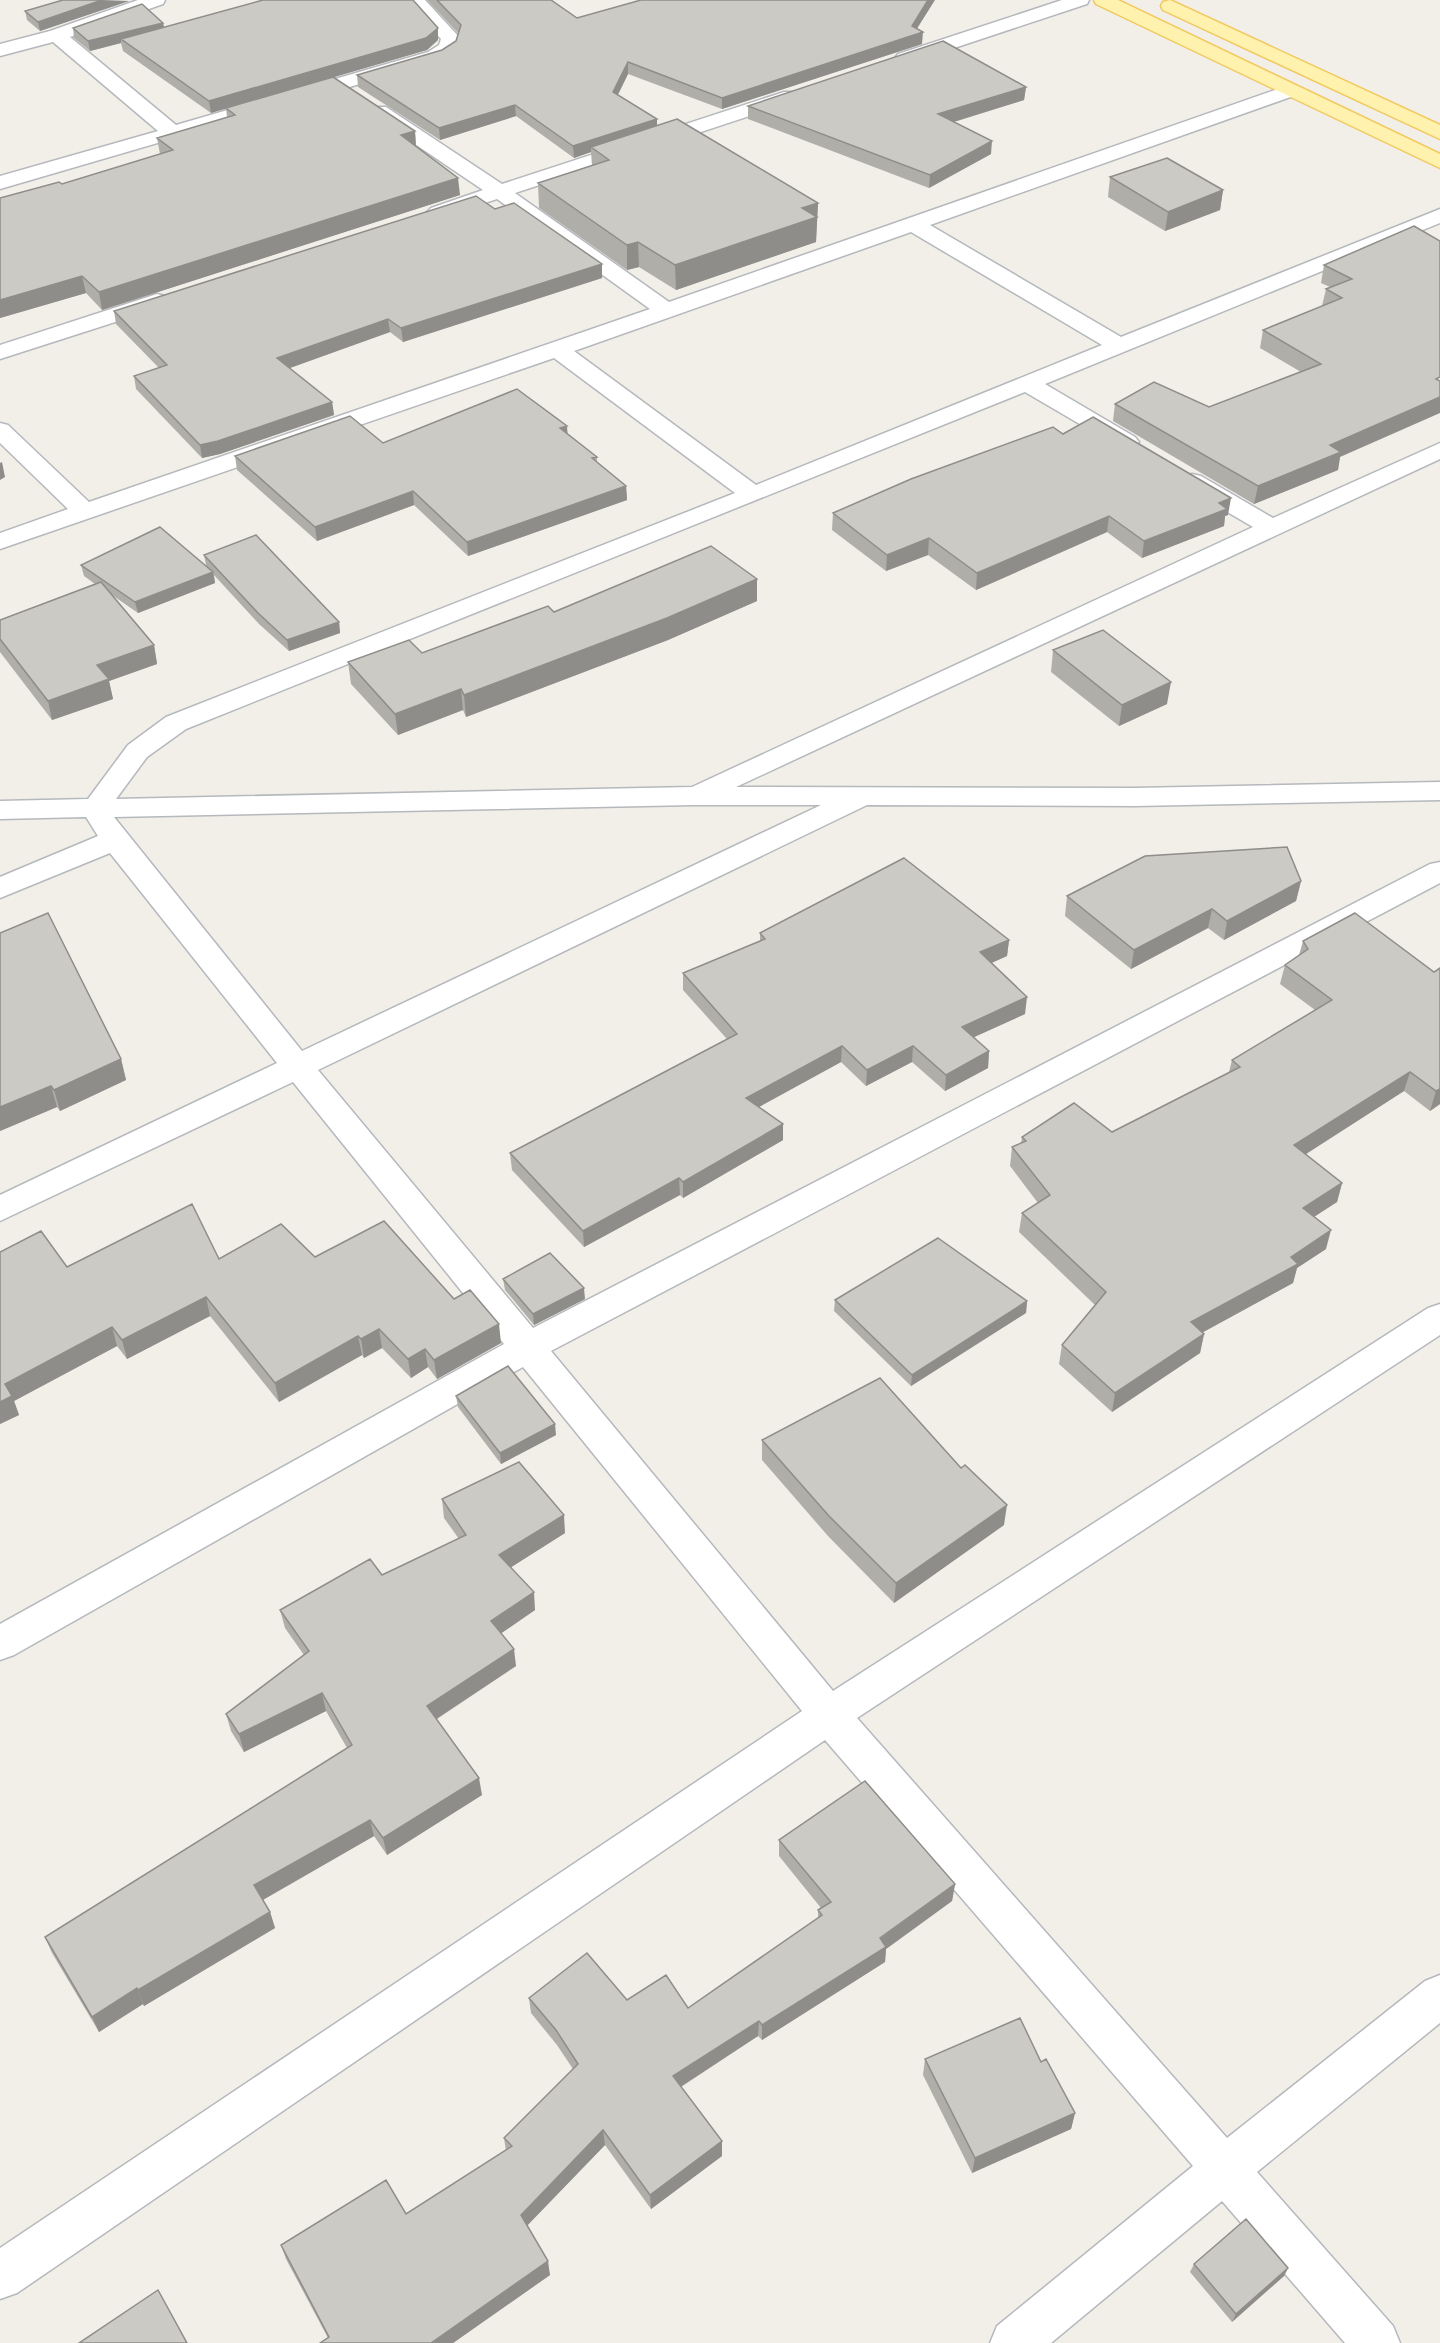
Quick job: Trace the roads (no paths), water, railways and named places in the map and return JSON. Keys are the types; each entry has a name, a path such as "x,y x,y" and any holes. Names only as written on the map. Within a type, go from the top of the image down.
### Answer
{"main road":[{"path":"1103,0 1440,162"},
{"path":"1158,0 1440,133"}],"street":[{"path":"0,50 57,35 156,0"},
{"path":"0,183 425,59 448,48 451,38 415,0"},
{"path":"887,64 1080,0"},
{"path":"57,35 173,133"},
{"path":"337,84 500,192 666,310"},
{"path":"420,217 807,90"},
{"path":"0,541 83,510 557,350 1292,90"},
{"path":"0,888 105,825 127,760 146,740 176,723 753,495 1440,215"},
{"path":"913,224 1120,346"},
{"path":"0,352 182,294"},
{"path":"557,350 753,495"},
{"path":"1028,384 1272,528"},
{"path":"0,430 83,510"},
{"path":"694,796 1440,450"},
{"path":"0,810 105,825 694,796 1136,797 1440,791"},
{"path":"0,1209 864,796"},
{"path":"105,825 297,1066 829,1715 1226,2168 1376,2343"},
{"path":"0,1643 528,1347 1440,871"},
{"path":"0,2276 829,1715 1440,1317"},
{"path":"1014,2343 1440,1996"}]}
